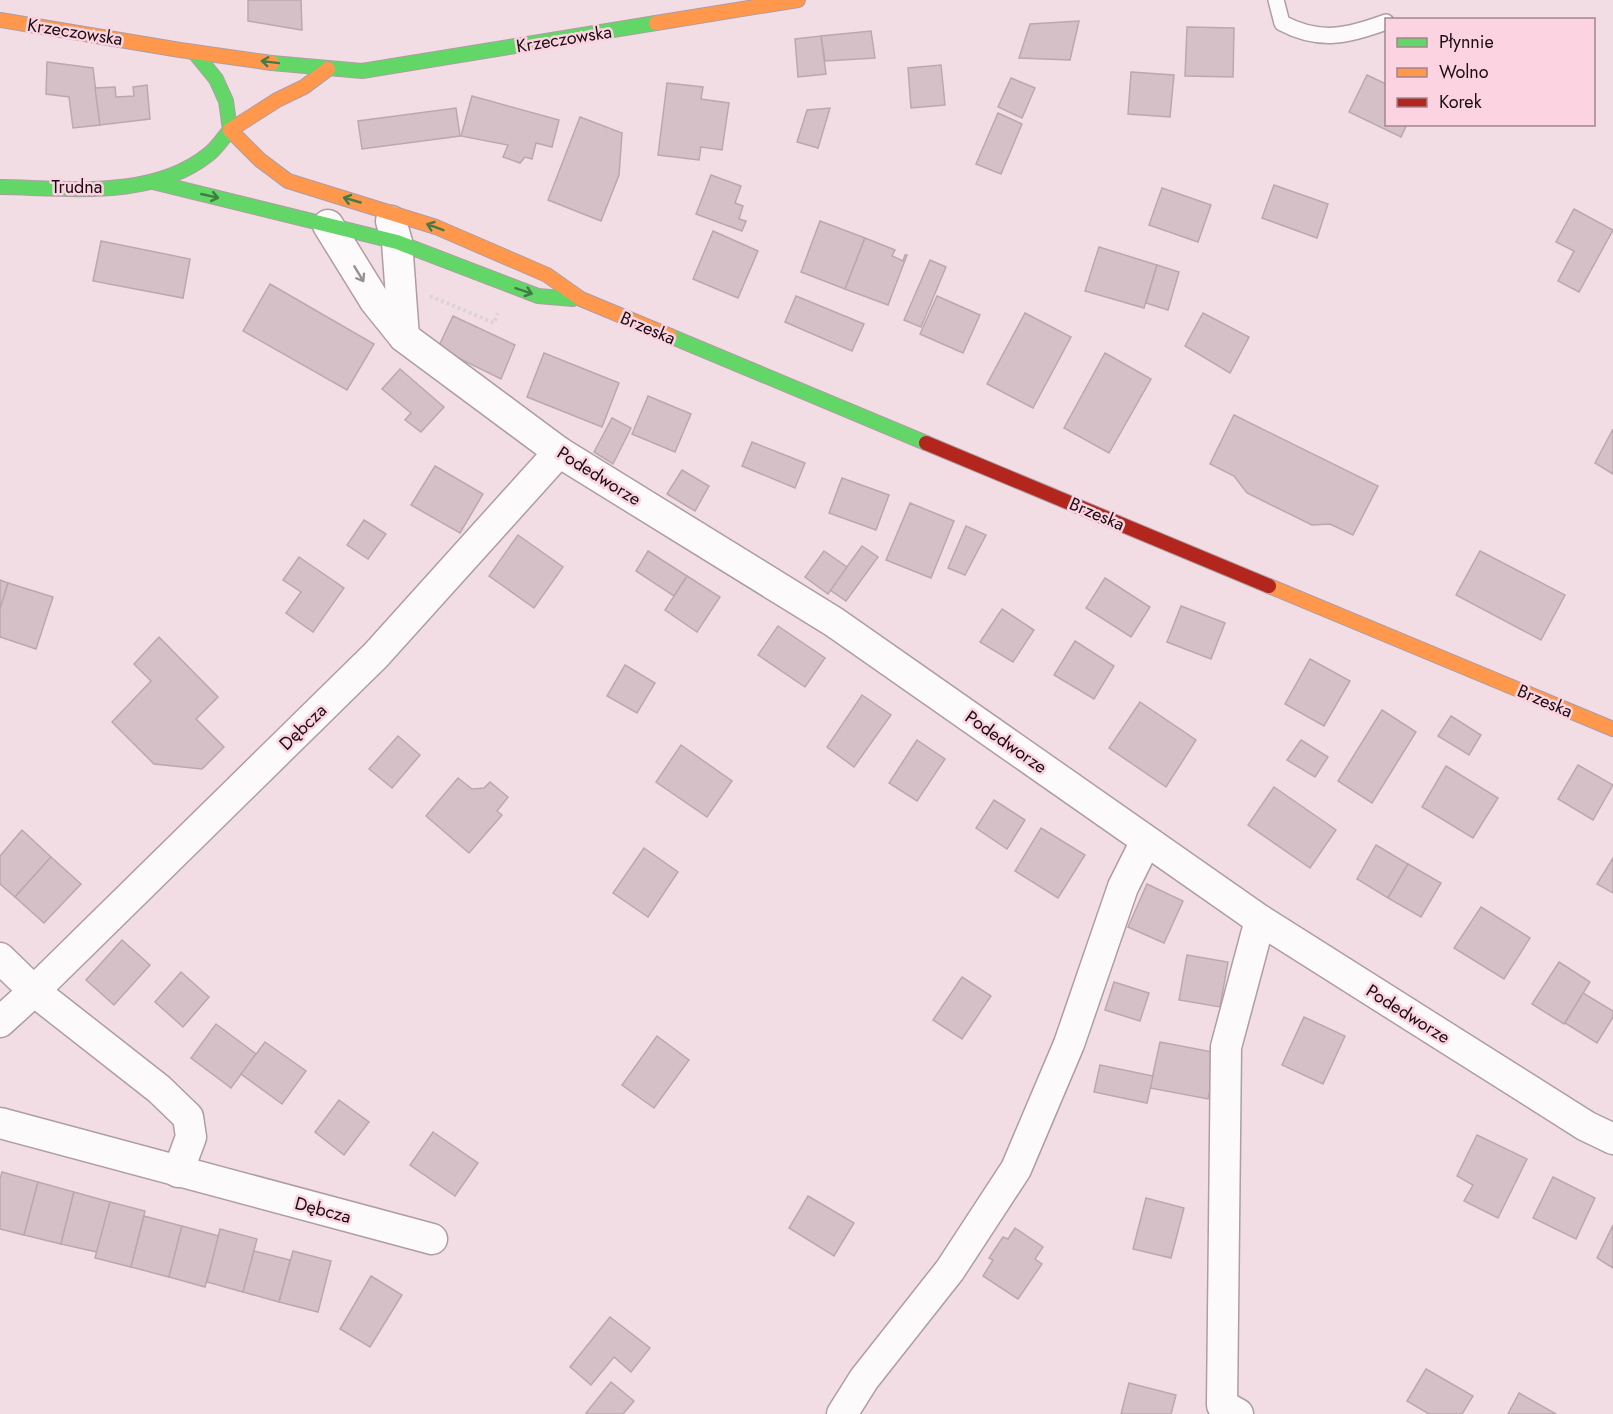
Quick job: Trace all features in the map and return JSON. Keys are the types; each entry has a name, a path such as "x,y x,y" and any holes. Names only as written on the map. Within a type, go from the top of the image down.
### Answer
{"main road":[{"name":"Krzeczowska","path":"0,20 194,52 328,69 362,71 798,0"},
{"path":"194,52 206,65 226,101 230,130"},
{"path":"153,182 194,165 223,142 230,130 277,100 304,87 328,69"},
{"name":"Brzeska","path":"230,130 268,166 288,181 436,227 547,275 580,299 1613,729"},
{"name":"Brzeska","path":"153,182 397,242 538,296 580,299"},
{"name":"Trudna","path":"0,187 125,187 153,182"}],"street":[{"path":"388,211 397,242 404,337"},
{"name":"Podedworze","path":"328,225 375,301 404,337 559,452 834,622 1260,920 1586,1126 1613,1138"},
{"name":"Dębcza","path":"0,1022 376,655 559,452"},
{"path":"842,1414 864,1379 950,1270 1016,1169 1069,1044 1123,887 1146,841"},
{"path":"1238,1414 1222,1405 1226,1047 1260,920"},
{"path":"0,958 34,991 159,1089 188,1117 191,1137 178,1172"},
{"name":"Dębcza","path":"0,1123 432,1239"}],"lane":[{"path":"1276,0 1282,23 1299,33 1325,36 1361,31 1385,22"}],"path":[{"path":"400,284 494,323 502,304"}],"building":[{"path":"248,0 301,0 302,30 248,21"},
{"path":"1079,21 1070,60 1019,58 1030,24"},
{"path":"1187,27 1234,28 1233,77 1185,76"},
{"path":"871,31 875,58 825,61 821,36"},
{"path":"821,36 826,74 798,77 795,39"},
{"path":"47,62 93,68 100,125 73,128 69,97 46,94"},
{"path":"941,65 945,105 911,108 908,68"},
{"path":"1131,72 1174,75 1170,117 1128,114"},
{"path":"1367,75 1385,84 1385,126 1406,126 1401,137 1349,112"},
{"path":"1011,78 1035,88 1022,118 998,107"},
{"path":"667,83 703,87 701,99 729,103 722,150 701,147 699,160 658,155"},
{"path":"147,85 150,119 100,125 95,88 115,87 116,97 134,96 133,87"},
{"path":"472,96 559,120 552,147 536,143 532,159 525,157 520,163 503,157 508,145 461,136"},
{"path":"456,108 460,136 362,149 358,121"},
{"path":"830,108 818,148 797,142 807,110"},
{"path":"998,113 1022,124 1001,174 976,164"},
{"path":"580,117 622,133 619,175 601,221 548,200"},
{"path":"711,175 741,186 735,203 743,206 739,219 746,221 742,231 696,214"},
{"path":"1274,185 1328,204 1317,238 1262,218"},
{"path":"1162,188 1211,205 1198,242 1149,225"},
{"path":"1574,209 1613,230 1579,292 1558,281 1574,251 1556,242"},
{"path":"820,221 865,238 845,289 801,272"},
{"path":"713,231 758,251 738,298 693,279"},
{"path":"865,238 895,250 892,256 903,261 907,255 888,305 845,289"},
{"path":"101,241 190,259 183,298 93,281"},
{"path":"1099,247 1157,265 1144,308 1085,291"},
{"path":"930,260 946,267 921,327 904,320"},
{"path":"1157,265 1179,272 1168,310 1146,303"},
{"path":"270,284 374,344 347,390 243,331"},
{"path":"796,296 864,324 852,351 785,322"},
{"path":"937,296 980,315 963,353 920,334"},
{"path":"1025,313 1071,337 1033,408 987,384"},
{"path":"1203,313 1249,337 1230,373 1185,346"},
{"path":"453,316 515,345 501,379 438,348"},
{"path":"544,353 619,383 602,427 527,397"},
{"path":"1105,353 1151,379 1109,453 1064,428"},
{"path":"400,369 444,407 421,432 405,420 411,413 382,389"},
{"path":"648,396 691,414 675,452 632,434"},
{"path":"1234,415 1378,486 1353,535 1330,524 1312,525 1247,493 1234,476 1210,464"},
{"path":"612,418 631,428 613,464 594,452"},
{"path":"1613,429 1613,474 1595,463"},
{"path":"752,442 805,463 795,488 742,466"},
{"path":"435,466 483,494 460,533 411,505"},
{"path":"682,470 709,486 695,511 667,494"},
{"path":"842,478 889,495 876,530 829,513"},
{"path":"910,503 954,521 931,578 886,560"},
{"path":"364,520 386,534 368,559 347,545"},
{"path":"966,526 986,535 965,575 948,568"},
{"path":"518,535 563,567 534,608 489,576"},
{"path":"862,546 878,557 846,601 830,590"},
{"path":"648,551 687,576 674,596 636,571"},
{"path":"824,551 847,567 828,594 805,577"},
{"path":"1480,551 1565,595 1541,640 1456,595"},
{"path":"299,557 344,588 313,632 286,613 301,592 283,580"},
{"path":"687,576 720,597 697,632 665,610"},
{"path":"1105,578 1150,607 1131,637 1086,608"},
{"path":"0,580 8,583 0,609"},
{"path":"8,583 53,597 36,649 0,637 0,609"},
{"path":"1181,606 1225,623 1211,659 1167,642"},
{"path":"1002,609 1034,630 1013,662 980,642"},
{"path":"778,626 825,658 805,687 758,655"},
{"path":"159,637 218,697 196,719 224,747 202,769 154,764 112,722 151,681 134,664"},
{"path":"1075,641 1114,666 1094,699 1054,675"},
{"path":"1310,659 1350,681 1324,726 1285,704"},
{"path":"625,665 655,683 637,713 607,696"},
{"path":"862,695 891,715 854,767 827,747"},
{"path":"1140,702 1196,740 1166,787 1109,748"},
{"path":"1382,710 1416,732 1372,803 1338,781"},
{"path":"1451,716 1481,735 1469,755 1438,736"},
{"path":"398,736 420,755 392,788 369,769"},
{"path":"917,740 945,759 917,801 889,783"},
{"path":"1301,740 1328,757 1315,777 1287,760"},
{"path":"681,745 732,781 707,817 656,782"},
{"path":"1578,765 1613,785 1593,820 1558,799"},
{"path":"1446,766 1498,798 1473,838 1422,807"},
{"path":"458,778 472,789 484,788 490,782 508,797 497,811 502,815 469,853 426,816"},
{"path":"1274,787 1336,830 1310,868 1248,825"},
{"path":"994,800 1025,820 1007,849 976,828"},
{"path":"1041,828 1085,855 1058,898 1015,871"},
{"path":"22,830 51,857 15,897 0,884 0,856"},
{"path":"1376,845 1408,864 1388,898 1357,879"},
{"path":"644,848 678,872 648,917 613,893"},
{"path":"51,857 81,884 44,923 15,897"},
{"path":"1613,858 1613,893 1597,884"},
{"path":"1408,864 1441,883 1421,917 1388,898"},
{"path":"1147,884 1183,901 1164,943 1128,927"},
{"path":"1481,907 1530,938 1504,979 1454,948"},
{"path":"122,940 150,965 114,1005 86,980"},
{"path":"1187,955 1228,962 1220,1007 1179,1000"},
{"path":"1559,962 1590,982 1564,1024 1532,1004"},
{"path":"181,972 209,997 183,1027 155,1002"},
{"path":"962,977 991,996 962,1039 933,1020"},
{"path":"1114,982 1149,993 1140,1021 1105,1010"},
{"path":"1583,993 1613,1011 1613,1017 1597,1043 1565,1023"},
{"path":"1304,1017 1345,1036 1323,1084 1282,1065"},
{"path":"216,1024 256,1054 231,1088 191,1058"},
{"path":"657,1036 689,1060 654,1108 622,1085"},
{"path":"265,1042 306,1071 282,1104 241,1074"},
{"path":"1160,1042 1218,1053 1208,1099 1150,1088"},
{"path":"1100,1065 1153,1076 1147,1103 1094,1092"},
{"path":"339,1100 369,1122 344,1155 315,1132"},
{"path":"433,1132 478,1163 455,1196 410,1165"},
{"path":"1477,1135 1527,1159 1498,1218 1464,1201 1473,1185 1457,1176"},
{"path":"2,1172 38,1182 24,1235 0,1229"},
{"path":"1553,1177 1595,1198 1576,1239 1533,1218"},
{"path":"38,1182 74,1192 61,1244 24,1235"},
{"path":"74,1192 110,1202 97,1252 61,1244"},
{"path":"808,1196 854,1223 834,1256 789,1228"},
{"path":"1146,1198 1184,1208 1171,1258 1133,1249"},
{"path":"110,1202 145,1211 131,1267 95,1258"},
{"path":"144,1216 182,1226 169,1277 131,1267"},
{"path":"1613,1225 1613,1268 1597,1258"},
{"path":"182,1226 219,1236 205,1287 169,1277"},
{"path":"1015,1228 1043,1247 1035,1259 1042,1264 1018,1299 983,1276 993,1260 989,1258 1003,1237 1008,1239"},
{"path":"220,1229 257,1239 243,1292 207,1282"},
{"path":"254,1251 290,1260 279,1302 243,1292"},
{"path":"293,1251 331,1261 318,1312 279,1302"},
{"path":"371,1276 402,1295 370,1347 340,1329"},
{"path":"610,1317 650,1348 631,1372 614,1357 591,1385 570,1367"},
{"path":"1426,1369 1473,1396 1462,1414 1429,1414 1407,1401"},
{"path":"611,1382 634,1401 623,1414 586,1413"},
{"path":"1129,1383 1176,1395 1171,1414 1121,1414"},
{"path":"1519,1393 1556,1414 1508,1414"}],"traffic: fast":[{"path":"272,63 362,71 656,23"},
{"path":"0,187 81,189 136,185 162,179 186,169 209,154 230,130 226,101 216,79 194,52"},
{"path":"153,182 397,242 538,296 573,299"},
{"path":"670,336 926,443"}],"traffic: slow":[{"path":"656,23 798,0"},
{"path":"0,20 272,63"},
{"path":"230,130 277,100 304,87 328,69"},
{"path":"230,130 260,160 288,181 436,227 547,275 581,299 670,336"},
{"path":"1269,586 1613,729"}],"traffic: jam":[{"path":"926,443 1269,586"}]}
